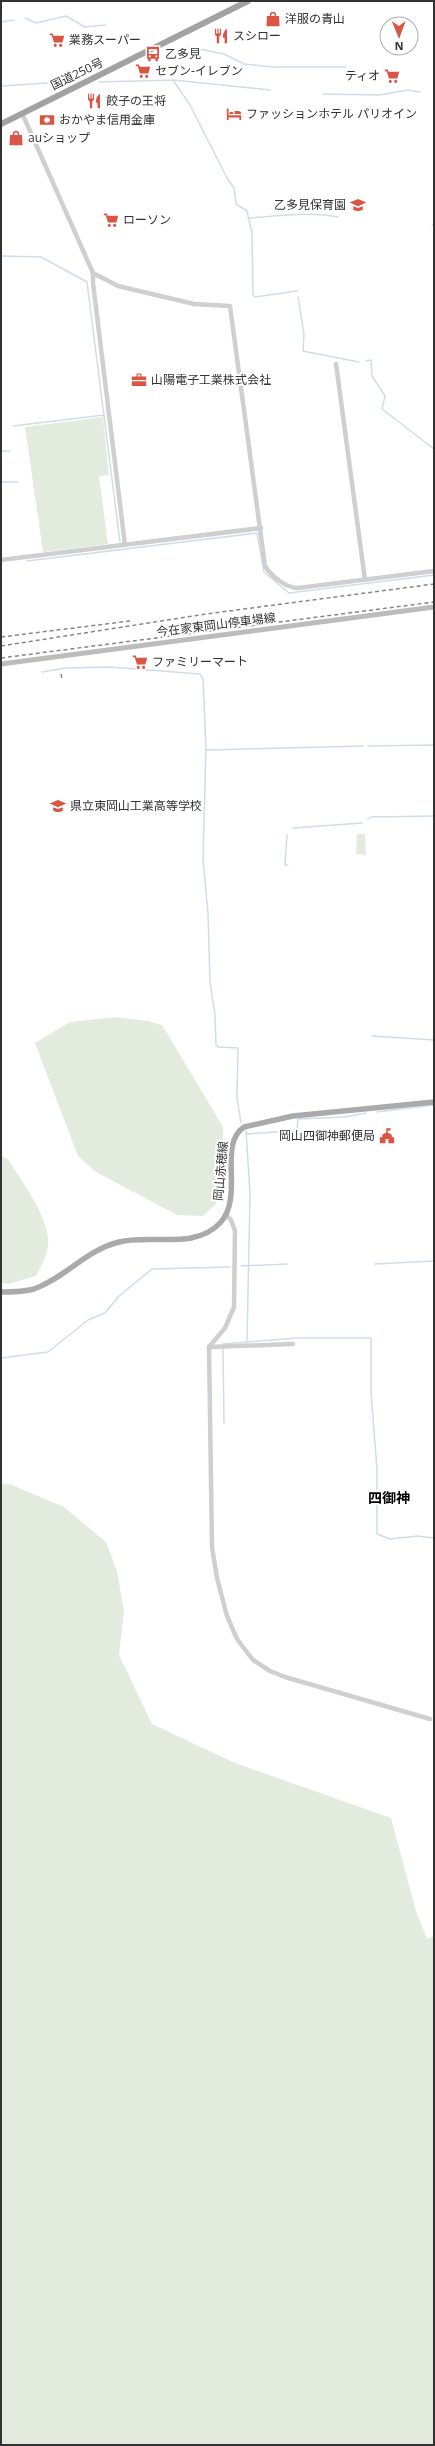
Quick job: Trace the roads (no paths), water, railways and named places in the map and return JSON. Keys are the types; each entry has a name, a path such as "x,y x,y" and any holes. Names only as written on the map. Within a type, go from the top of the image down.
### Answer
{"highway":[{"name":"国道250号","path":"1,124 248,1"}],"main road":[{"name":"今在家東岡山停車場線","path":"1,664 434,607"},
{"name":"岡山赤穂線","path":"1,1292 16,1292 34,1289 103,1247 120,1242 195,1238 208,1232 220,1223 226,1215 232,1193 233,1140 239,1130 244,1127 293,1116 434,1102"}],"street":[{"path":"22,113 93,273 125,545"},
{"path":"93,273 118,286 199,305 230,306 265,566 270,572 287,586 298,588 434,571"},
{"path":"336,364 365,580"},
{"path":"1,560 261,528"},
{"path":"226,1215 231,1220 235,1231 234,1307 225,1328 209,1347 212,1547 217,1578 227,1616 237,1639 253,1660 270,1670 430,1719"},
{"path":"209,1347 293,1344"}],"waterway":[{"path":"25,18 36,23 66,16 85,27 105,25"},
{"path":"1,22 14,20"},
{"path":"189,47 224,54 244,64 273,67 346,67"},
{"path":"173,80 270,90"},
{"path":"99,82 173,80 190,105 227,178 234,188 236,204 247,211 252,233 253,295 255,297 297,291"},
{"path":"1,86 47,83"},
{"path":"323,94 380,95 408,90 420,92"},
{"path":"248,218 305,214 338,217"},
{"path":"1,256 41,257 87,282 120,542"},
{"path":"298,297 304,334 303,351 359,362"},
{"path":"366,361 371,360 372,376 385,396 382,409 434,449"},
{"path":"13,426 104,415"},
{"path":"1,451 10,451"},
{"path":"1,482 18,482"},
{"path":"27,561 257,533 264,572 289,593 434,575"},
{"path":"42,672 66,668 110,667 200,674 203,679 206,748 203,860 208,913 210,982 215,1015 216,1045 218,1047 238,1048 237,1098 241,1123"},
{"path":"368,746 434,745"},
{"path":"206,750 363,746"},
{"path":"368,819 371,817 434,816"},
{"path":"293,828 362,823"},
{"path":"287,835 285,865 288,865"},
{"path":"372,1036 434,1040"},
{"path":"377,1112 434,1105"},
{"path":"294,1130 297,1130 298,1119 344,1117 366,1113"},
{"path":"246,1131 250,1194 247,1342 296,1338 371,1338 371,1393 377,1469 377,1534 390,1539 417,1536 434,1538"},
{"path":"247,1134 288,1131"},
{"path":"375,1264 434,1261"},
{"path":"241,1266 287,1264"},
{"path":"1,1358 48,1352 88,1320 105,1313 119,1296 152,1269 230,1267"},
{"path":"223,1344 247,1342"},
{"path":"223,1349 224,1423"}],"railway":[{"path":"1,646 206,614 434,584"},
{"path":"1,658 434,602"},
{"path":"1,637 130,621"},
{"path":"61,674 62,678"}],"place":[{"name":"洋服の青山","path":"273,19"},
{"name":"スシロー","path":"221,36"},
{"name":"業務スーパー","path":"57,40"},
{"name":"乙多見","path":"153,54"},
{"name":"セブン-イレブン","path":"143,71"},
{"name":"ティオ","path":"392,76"},
{"name":"餃子の王将","path":"94,101"},
{"name":"ファッションホテル パリオイン","path":"234,114"},
{"name":"おかやま信用金庫","path":"47,120"},
{"name":"auショップ","path":"16,138"},
{"name":"乙多見保育園","path":"358,205"},
{"name":"ローソン","path":"111,220"},
{"name":"山陽電子工業株式会社","path":"139,380"},
{"name":"ファミリーマート","path":"140,662"},
{"name":"県立東岡山工業高等学校","path":"58,806"},
{"name":"岡山四御神郵便局","path":"387,1136"}],"district":[{"name":"四御神","path":"389,1498"}]}
